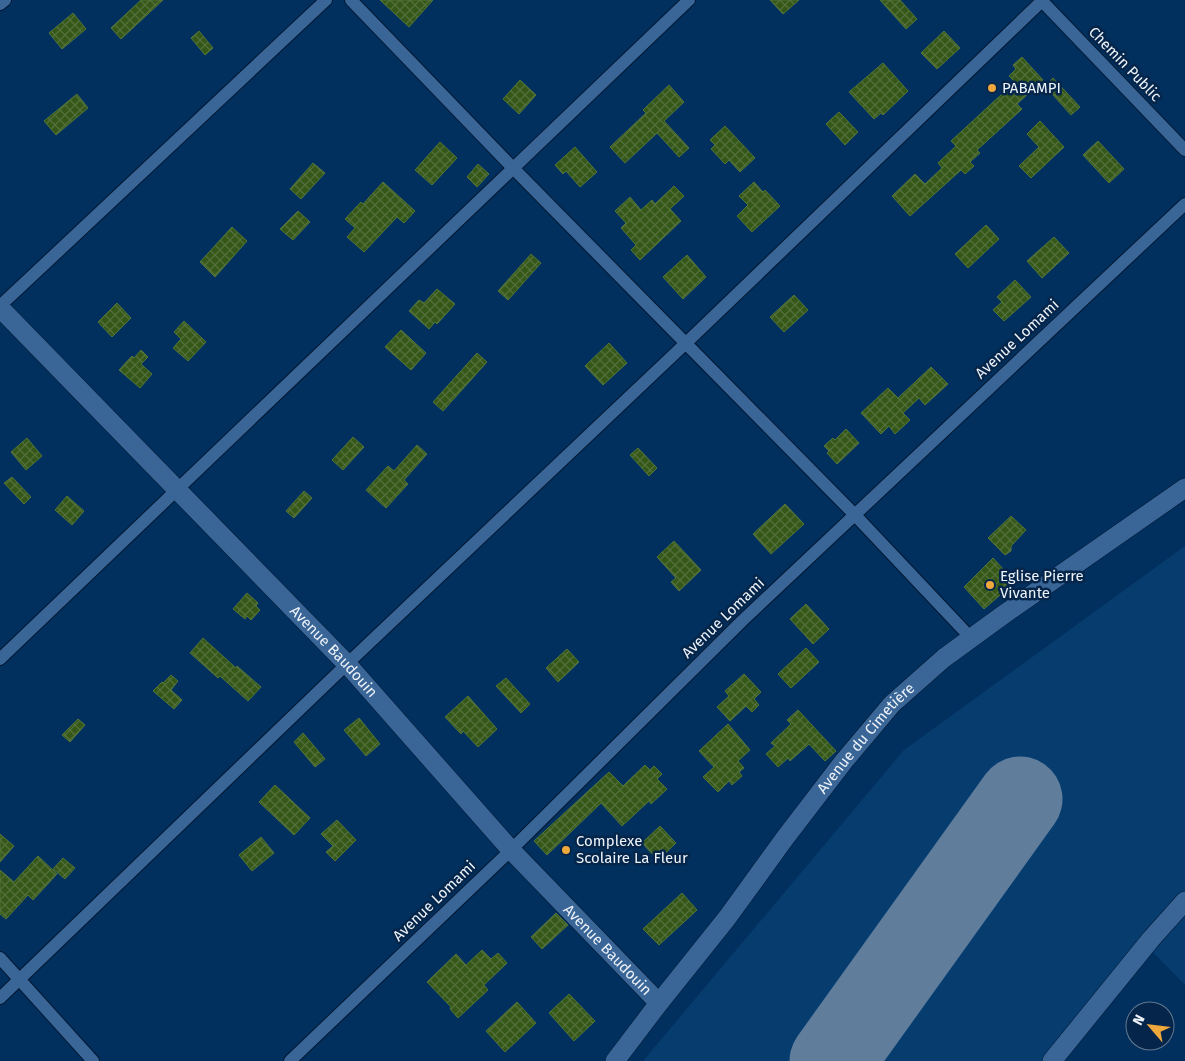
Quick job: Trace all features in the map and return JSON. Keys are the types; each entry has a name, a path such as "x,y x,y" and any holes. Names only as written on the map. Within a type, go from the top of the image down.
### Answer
{"street":[{"path":"0,4 5,0"},
{"path":"0,307 326,0"},
{"path":"351,0 513,168 854,514 972,639"},
{"path":"0,659 689,0"},
{"path":"0,998 1042,0"},
{"name":"Chemin Public","path":"1042,0 1185,150"},
{"name":"Avenue Lomami","path":"290,1061 512,850 743,620 1185,204"},
{"name":"Avenue Baudouin","path":"0,307 347,664 512,850 659,1002"},
{"name":"Avenue du Cimetière","path":"615,1061 659,1002 727,918 844,760 892,704 944,658 972,639 1003,614 1185,488"},
{"path":"1052,1061 1151,939 1185,901"},
{"path":"0,958 93,1061"}],"shaded area":[{"path":"1185,546 1185,985 1147,946 1051,1061 643,1061 904,750"}],"building":[{"path":"141,0 163,0 121,39 111,28"},
{"path":"380,0 433,0 409,27"},
{"path":"770,0 799,0 783,14"},
{"path":"880,0 900,0 917,19 906,29"},
{"path":"73,13 86,29 62,49 49,33"},
{"path":"199,31 213,48 205,55 191,38"},
{"path":"944,31 960,48 937,69 921,53"},
{"path":"1022,57 1043,80 1017,104 1022,109 977,150 980,153 970,162 974,166 965,174 961,170 910,216 892,196 915,174 925,184 942,168 938,163 956,146 951,141 1015,82 1009,76 1016,69 1013,65"},
{"path":"883,63 908,91 883,115 881,113 874,119 849,92"},
{"path":"1053,78 1080,107 1071,115 1045,86"},
{"path":"520,80 536,95 519,114 503,99"},
{"path":"669,85 684,102 664,121 689,148 679,157 657,133 625,163 610,147 646,113 643,110"},
{"path":"77,94 88,108 56,135 44,121"},
{"path":"839,112 858,132 845,145 826,124"},
{"path":"1040,121 1064,147 1031,178 1019,166 1039,147 1027,134"},
{"path":"725,126 755,158 740,172 729,160 725,164 711,149 715,145 710,140"},
{"path":"1098,141 1124,169 1109,183 1083,155"},
{"path":"440,142 457,158 432,185 415,170"},
{"path":"575,147 597,172 580,187 566,171 563,174 555,165"},
{"path":"313,163 325,173 301,199 290,189"},
{"path":"478,164 489,174 477,187 467,177"},
{"path":"383,182 415,211 404,223 397,217 364,252 347,237 355,228 345,219 361,202 363,204"},
{"path":"754,182 763,192 765,190 780,206 752,232 737,216 748,205 739,196"},
{"path":"674,186 684,196 670,209 681,221 640,260 631,250 636,245 621,228 626,223 615,211 630,197 641,210 652,200 655,204"},
{"path":"298,211 310,222 293,240 280,229"},
{"path":"986,225 999,239 968,268 955,254"},
{"path":"232,227 247,241 215,277 200,262"},
{"path":"1054,237 1069,253 1042,278 1027,261"},
{"path":"531,254 541,263 508,300 498,291"},
{"path":"687,255 706,277 683,299 663,277"},
{"path":"1015,280 1031,297 1004,321 993,310 1002,302 997,297"},
{"path":"437,289 455,304 437,324 435,322 429,329 409,311 419,300 424,303"},
{"path":"794,295 808,310 784,332 770,317"},
{"path":"117,303 131,318 112,337 98,322"},
{"path":"184,321 206,342 188,361 173,348 181,339 174,332"},
{"path":"401,330 426,353 411,370 385,347"},
{"path":"609,343 627,363 603,385 585,366"},
{"path":"141,350 148,357 141,364 152,374 140,388 119,370 132,356 134,358"},
{"path":"477,353 487,362 443,411 433,402"},
{"path":"931,367 948,384 925,405 919,398 903,413 910,420 895,434 889,426 881,434 861,413 888,388 898,398"},
{"path":"846,429 859,443 837,464 827,453 829,451 824,446 833,438 835,440"},
{"path":"353,437 364,447 343,470 332,460"},
{"path":"27,438 42,456 26,470 11,452"},
{"path":"417,445 427,454 404,480 408,484 386,508 366,490 388,466 394,471"},
{"path":"638,448 657,468 649,476 630,455"},
{"path":"12,477 31,497 24,504 4,483"},
{"path":"304,491 312,498 294,518 286,511"},
{"path":"67,496 84,511 72,525 55,510"},
{"path":"785,504 804,524 771,554 753,534"},
{"path":"1011,516 1026,530 1011,546 1011,551 1005,555 988,538"},
{"path":"674,541 701,570 679,591 671,582 676,578 657,557"},
{"name":"Eglise Pierre Vivante","path":"993,558 1015,582 984,609 964,587"},
{"path":"247,593 258,603 256,606 260,610 251,620 247,616 245,619 233,609"},
{"path":"806,604 829,629 813,644 790,619"},
{"path":"203,638 236,668 237,666 261,687 248,701 190,653"},
{"path":"806,648 819,662 791,688 778,674"},
{"path":"567,649 579,662 558,682 546,668"},
{"path":"744,674 761,692 754,699 759,705 752,712 746,706 730,721 717,707 729,696 725,691"},
{"path":"171,675 178,681 171,690 182,700 174,709 153,691"},
{"path":"506,678 530,704 521,713 496,686"},
{"path":"468,696 497,729 478,747 463,731 461,734 445,717"},
{"path":"798,710 836,751 825,761 809,744 790,761 788,758 778,767 766,754 775,746 771,743 791,724 787,720"},
{"path":"359,718 380,744 366,756 344,730"},
{"path":"78,719 85,725 70,742 62,735"},
{"path":"728,724 750,750 738,761 744,768 739,772 742,776 732,785 729,781 718,792 703,777 714,767 699,751"},
{"path":"303,733 325,759 315,767 294,742"},
{"path":"645,765 650,770 654,766 662,774 657,779 667,789 651,804 649,801 622,826 601,803 547,855 534,841 609,772 623,786"},
{"path":"275,785 310,818 294,835 259,802"},
{"path":"337,820 356,840 335,861 326,852 333,846 321,834"},
{"path":"660,826 676,843 658,860 642,843"},
{"path":"0,834 14,846 0,862"},
{"path":"261,837 274,853 252,871 239,855"},
{"path":"38,856 57,874 33,900 28,895 6,919 0,914 0,870 14,882"},
{"path":"63,858 75,868 65,879 53,869"},
{"path":"682,893 697,910 659,945 643,929"},
{"path":"556,913 568,925 542,949 531,937"},
{"path":"482,950 491,959 498,953 507,963 484,985 488,990 458,1018 450,1009 451,1007 427,982 456,954 466,965"},
{"path":"569,994 595,1021 574,1041 549,1013"},
{"path":"517,1002 536,1023 505,1052 486,1031"}],"runway":[{"path":"832,1061 1020,799"}],"place":[{"name":"PABAMPI","path":"992,88"},
{"name":"Eglise Pierre Vivante","path":"990,585"},
{"name":"Complexe Scolaire La Fleur","path":"566,850"}]}
